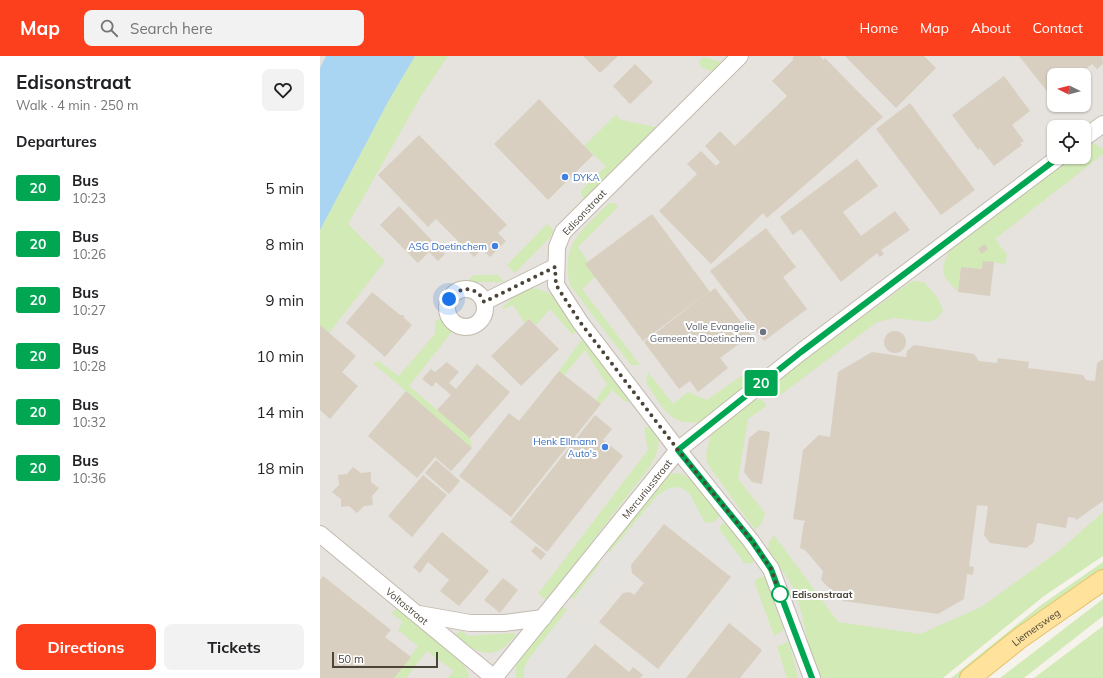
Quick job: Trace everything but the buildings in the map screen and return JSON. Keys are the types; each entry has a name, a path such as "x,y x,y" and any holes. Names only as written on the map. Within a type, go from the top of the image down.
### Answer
{"main road":[{"name":"Liemersweg","path":"970,678 1020,638 1103,580"},
{"name":"Liemersweg","path":"991,678 1049,632 1103,594"}],"street":[{"name":"Edisonstraat","path":"740,56 563,232 557,247 555,267 556,285 580,322 678,450 752,541 771,569 812,678"},
{"path":"1091,133 1103,124"},
{"name":"Mercuriusstraat","path":"494,678 678,450 801,352 1050,164"},
{"path":"484,302 555,267"},
{"name":"Voltastraat","path":"320,534 494,678"},
{"path":"418,614 470,623 504,623 543,618"}],"shaded area":[{"path":"320,56 1103,56 1103,543 930,678 320,678"},
{"path":"680,487 689,493 705,523 714,522 744,563 751,564 756,558 765,577 760,577 754,581 678,678 646,678 652,670 658,674 736,577 663,520 602,601 607,606 597,618 574,599 600,564 657,496 669,488"},
{"path":"567,610 598,635 563,678 524,678 524,668 528,660"}],"green space":[{"path":"415,56 448,56 421,96 348,224 385,261 329,333 320,325 320,230 389,100"},
{"path":"726,56 734,56 716,72 702,68 699,62 703,57 722,62"},
{"path":"616,115 621,120 660,128 590,198 583,199 581,191 606,166 584,146"},
{"path":"1093,143 1103,149 1103,154 1091,163 1091,145"},
{"path":"1064,164 1090,164 995,239 1007,255 1005,264 984,261 982,269 961,267 958,292 947,280 943,271 943,267 951,247"},
{"path":"609,203 614,203 618,207 578,247 588,262 595,277 582,289 640,365 631,365 570,285 568,258 571,248 576,238"},
{"path":"547,224 555,232 515,273 507,265"},
{"path":"473,275 498,275 504,282 467,282"},
{"path":"912,281 924,282 937,297 943,310 938,318 928,322 894,318 877,322 779,396 776,392 779,377"},
{"path":"533,288 549,293 555,298 565,309 578,331 572,334 550,309 536,325 529,319 525,323 513,305 503,309 502,308 521,290"},
{"path":"439,319 444,319 449,327 454,329 409,386 470,438 472,448 373,363 378,361 399,376 435,334 435,322"},
{"path":"585,339 633,396 630,401 626,402 612,390 601,404 596,400 607,384 585,350 564,375 559,371 579,343"},
{"path":"648,372 673,404 688,392 707,400 744,374 748,378 747,386 702,421 691,423 682,422 674,418 662,407 646,383"},
{"path":"753,399 763,400 766,406 748,419 738,479 765,513 762,523 755,530 707,463 706,454 711,433"},
{"path":"656,427 659,439 658,449 648,469 547,600 538,594 648,450 644,428"},
{"path":"680,473 696,483 720,516 714,522 705,523 689,493 657,496 611,553 603,548 661,478 670,474"},
{"path":"1103,512 1103,556 1044,596 943,678 819,678 812,658 796,595 787,578 768,551 769,542 774,535 838,622 920,634 979,608 990,601 1060,550"},
{"path":"725,522 756,558 751,564 744,563 719,531 720,526"},
{"path":"594,559 600,564 574,599 568,594"},
{"path":"1103,562 1103,574 964,678 951,678 1041,605"},
{"path":"760,577 765,577 784,630 774,636 754,580"},
{"path":"1103,599 1103,616 1024,678 1000,678"},
{"path":"559,604 567,610 528,660 524,678 516,678 516,666 519,657"},
{"path":"398,608 463,663 468,672 469,678 448,678 454,671 427,651 406,678 394,678 418,646 398,630 403,622 391,613"},
{"path":"1103,626 1103,678 1034,678"},
{"path":"461,630 468,636 513,633 516,635 501,649 486,653 472,648 455,636"},
{"path":"789,642 798,678 787,678 777,646"}],"water":[{"path":"326,56 415,56 389,100 320,230 320,68"}],"bus line":[{"name":"20","path":"812,678 771,569 752,541 678,450 801,352 1050,164"}],"place":[{"name":"DYKA","path":"565,177"},
{"name":"ASG Doetinchem","path":"495,246"},
{"name":"Volle Evangelie Gemeente Doetinchem","path":"763,332"},
{"name":"Henk Ellmann Auto's","path":"605,447"},
{"name":"Edisonstraat","path":"780,594"}],"route":[{"path":"449,299 453,293 461,289 468,289 479,293 484,302 555,267 556,285 580,322 678,450 752,541 771,569 780,594"}]}
